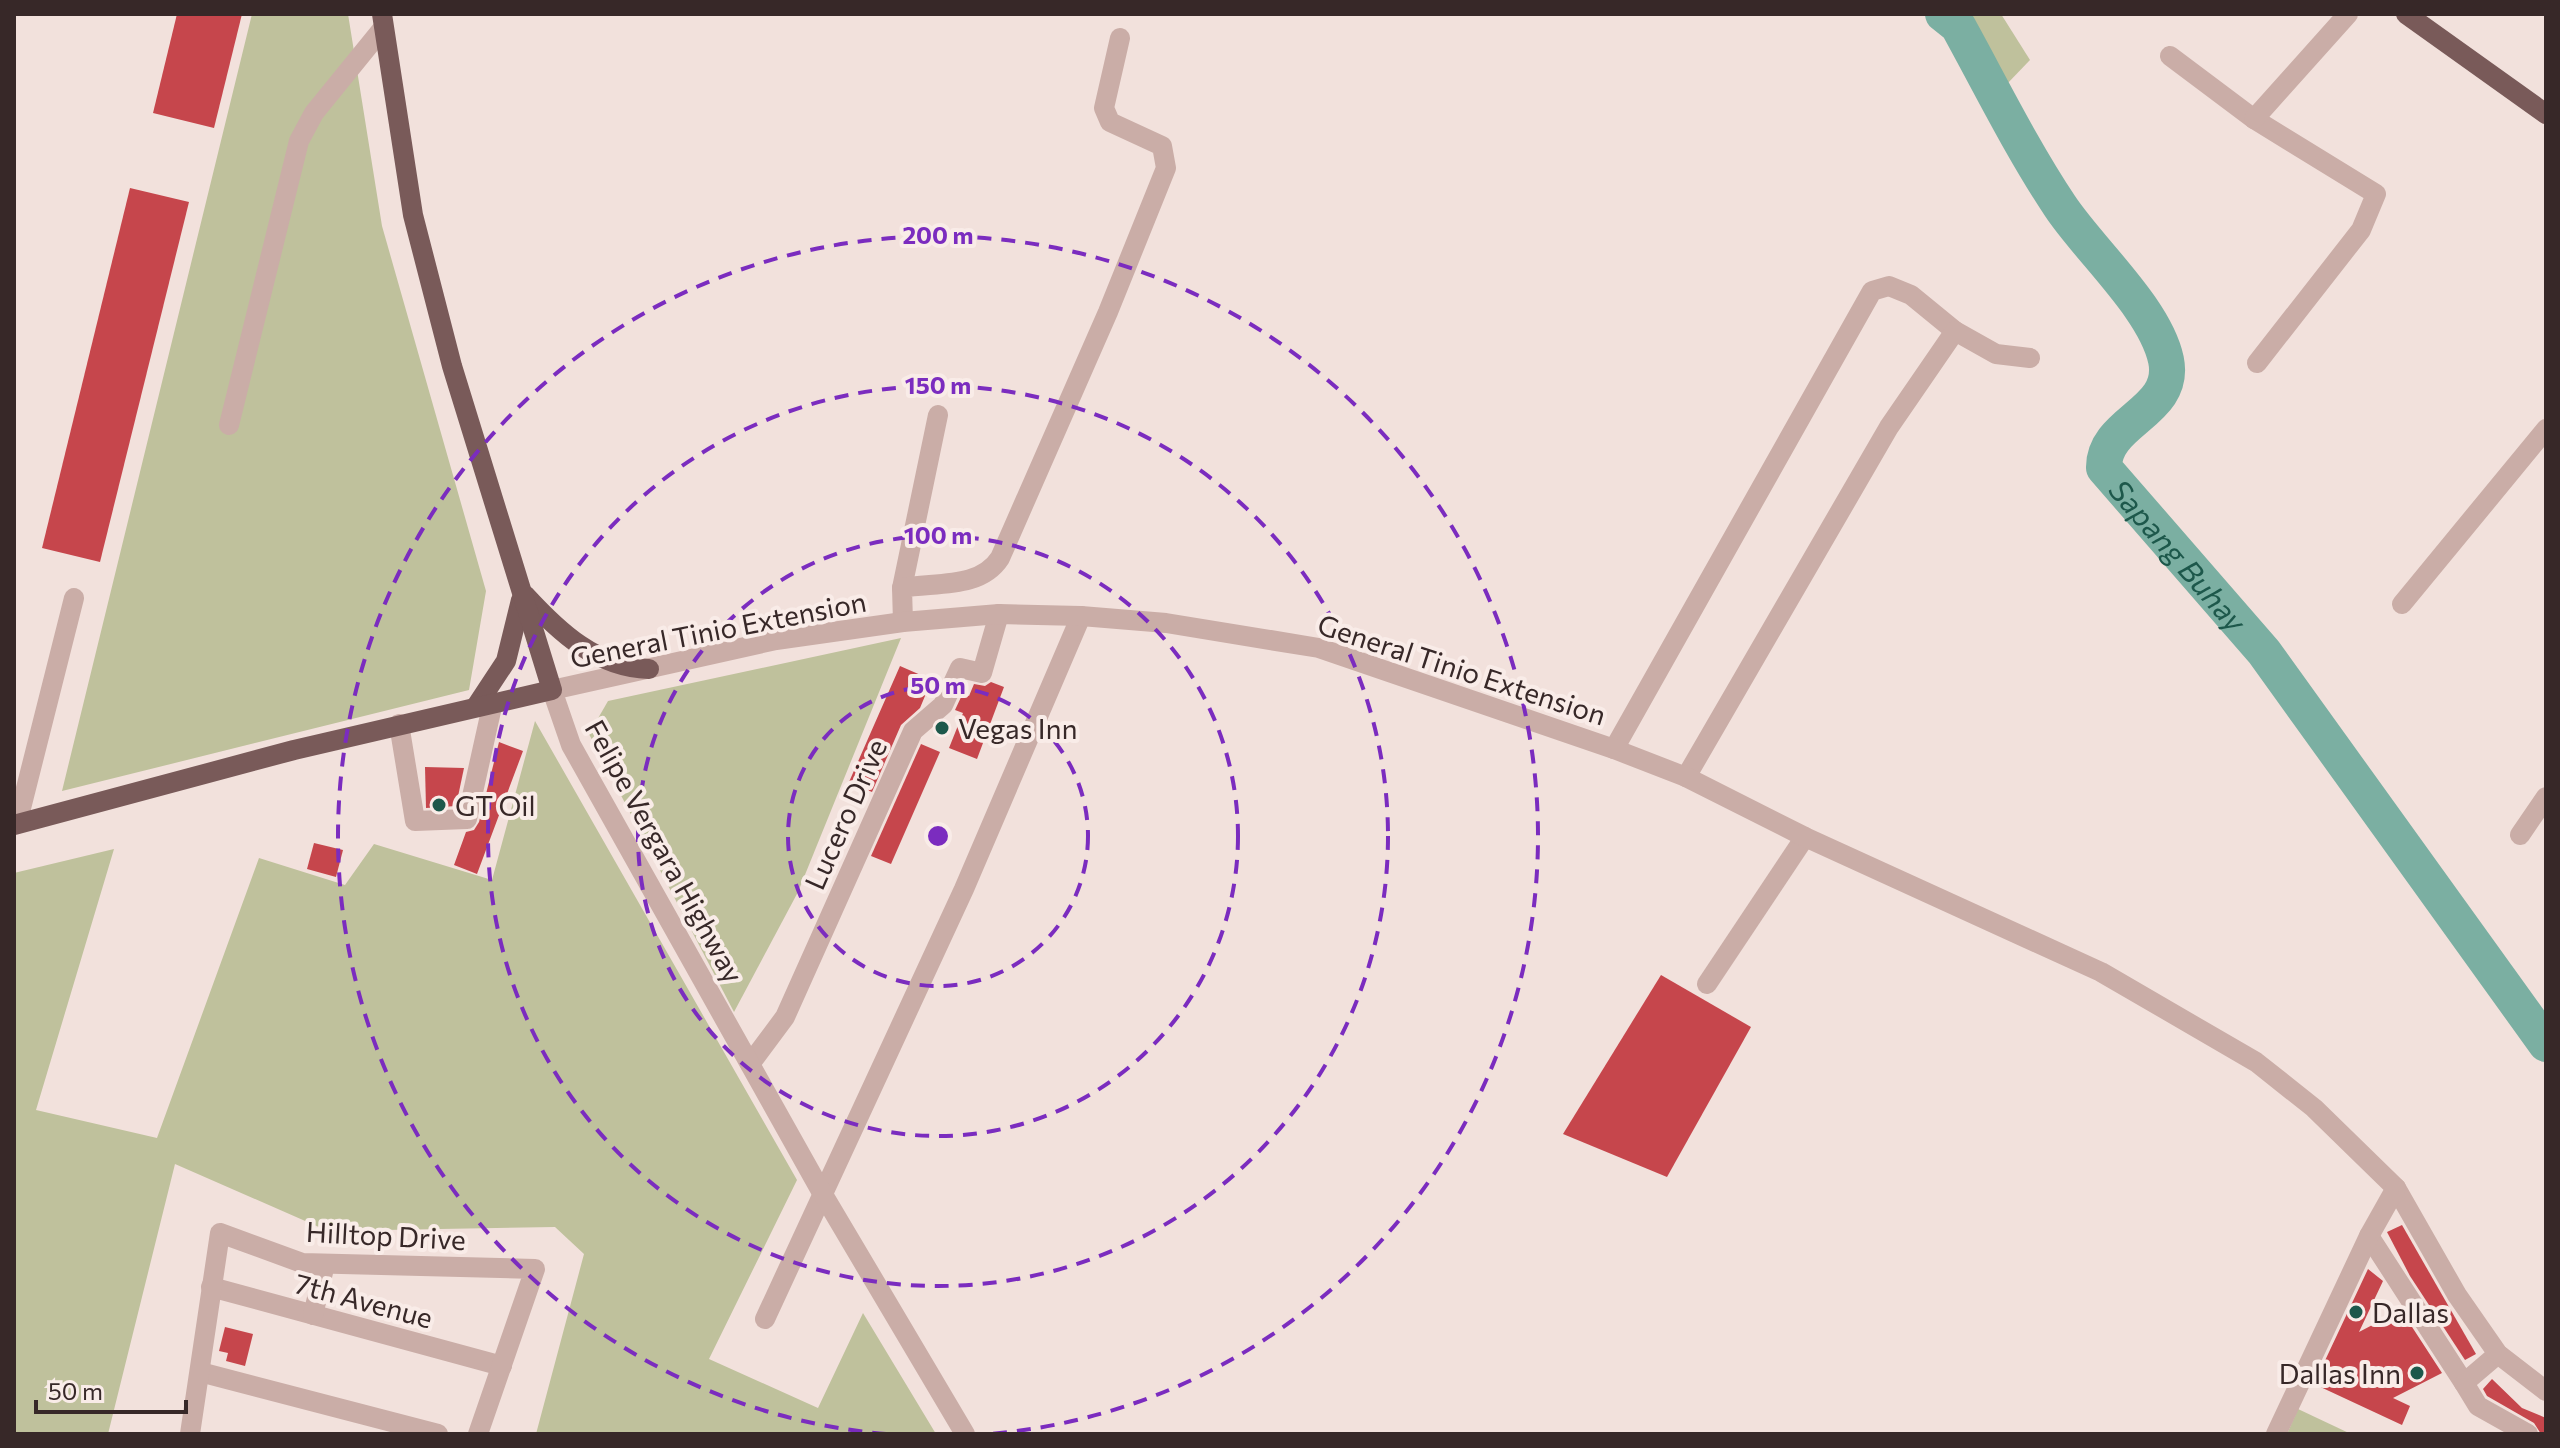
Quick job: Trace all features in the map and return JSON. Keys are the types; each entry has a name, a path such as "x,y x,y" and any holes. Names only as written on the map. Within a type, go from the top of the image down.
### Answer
{"main road":[{"path":"2406,14 2546,114"},
{"name":"Felipe Vergara Highway","path":"382,21 413,215 452,366 552,690"},
{"path":"523,592 578,645 624,668 649,669"},
{"path":"485,704 506,661 517,629 523,592"},
{"name":"General Tinio Extension","path":"16,824 399,724 552,690"}],"street":[{"path":"2254,119 2348,14"},
{"path":"229,425 299,141 314,113 382,21"},
{"path":"902,588 976,580 991,571 1108,312 1166,168 1162,146 1110,122 1106,116 1104,108 1120,38"},
{"path":"2170,56 2254,119 2376,194 2361,230 2257,363"},
{"path":"1614,749 1872,291 1889,286 1911,295 1955,331 1996,354 2030,358"},
{"path":"1686,777 1889,427 1955,331"},
{"path":"903,622 902,588 938,415"},
{"path":"2402,604 2546,429"},
{"path":"16,824 74,598"},
{"name":"General Tinio Extension","path":"552,690 776,640 903,622 999,614 1081,616 1166,623 1319,648 1614,749 1686,777 1805,837 2101,972 2187,1019 2256,1062 2314,1108 2396,1188 2457,1295 2498,1354 2546,1391"},
{"name":"Lucero Drive","path":"750,1064 785,1017 913,731 943,705 960,668 982,673 999,614"},
{"path":"765,1319 821,1191 964,889 1081,616"},
{"name":"Felipe Vergara Highway","path":"552,690 571,745 821,1191 965,1434"},
{"path":"399,724 415,821 467,819 485,704"},
{"path":"2520,835 2546,797"},
{"path":"1707,984 1805,837"},
{"path":"2276,1434 2369,1236 2396,1188"},
{"name":"Hilltop Drive","path":"190,1434 220,1233 302,1263 535,1269 478,1434"},
{"path":"2369,1236 2478,1406 2528,1434"},
{"path":"313,1315 325,1264"},
{"name":"7th Avenue","path":"211,1287 502,1366"},
{"path":"2464,1383 2498,1354"},
{"path":"200,1372 354,1424 438,1434"}],"green space":[{"path":"252,14 348,14 382,226 486,591 469,690 62,791"},
{"path":"1961,14 2001,14 2030,60 2005,86"},
{"path":"901,638 798,892 734,1012 589,734 608,701"},
{"path":"535,721 797,1180 709,1359 818,1408 863,1313 936,1434 536,1434 584,1254 555,1227 328,1231 175,1164 108,1434 14,1434 14,873 114,849 36,1110 157,1138 259,858 345,885 374,844 492,880"},
{"path":"2298,1409 2351,1434 2287,1434"}],"building":[{"path":"177,14 242,14 214,128 153,113"},
{"path":"130,188 189,202 100,562 42,548"},
{"name":"Vegas Inn","path":"900,666 939,683 932,697 925,696 920,708 901,725 872,792 849,782"},
{"path":"991,682 1004,687 977,759 949,748 963,713 955,710 963,693 969,696 974,684 985,686"},
{"path":"499,742 523,751 477,874 454,865 466,832 474,830 479,822"},
{"path":"921,744 940,752 891,864 871,856"},
{"path":"425,767 464,768 456,806 426,808"},
{"path":"314,843 343,850 336,877 307,869"},
{"path":"1661,975 1751,1027 1667,1177 1563,1134"},
{"path":"2402,1225 2476,1354 2465,1360 2410,1276 2387,1232"},
{"path":"2368,1269 2383,1281 2359,1332 2401,1310 2442,1373 2393,1398 2410,1406 2402,1425 2314,1384"},
{"path":"225,1327 253,1334 245,1366 226,1361 228,1353 219,1351"},
{"path":"2492,1379 2522,1408 2546,1418 2546,1434 2541,1434 2534,1423 2487,1396 2483,1389"}],"waterway":[{"name":"Sapang Buhay","path":"1943,14 1958,26 2060,206 2135,300 2159,340 2166,360 2166,378 2161,392 2115,438 2107,452 2104,468 2264,652 2546,1044"}],"place":[{"name":"Vegas Inn","path":"942,728"},
{"name":"GT Oil","path":"439,805"},
{"name":"Dallas","path":"2356,1312"},
{"name":"Dallas Inn","path":"2417,1373"}]}
